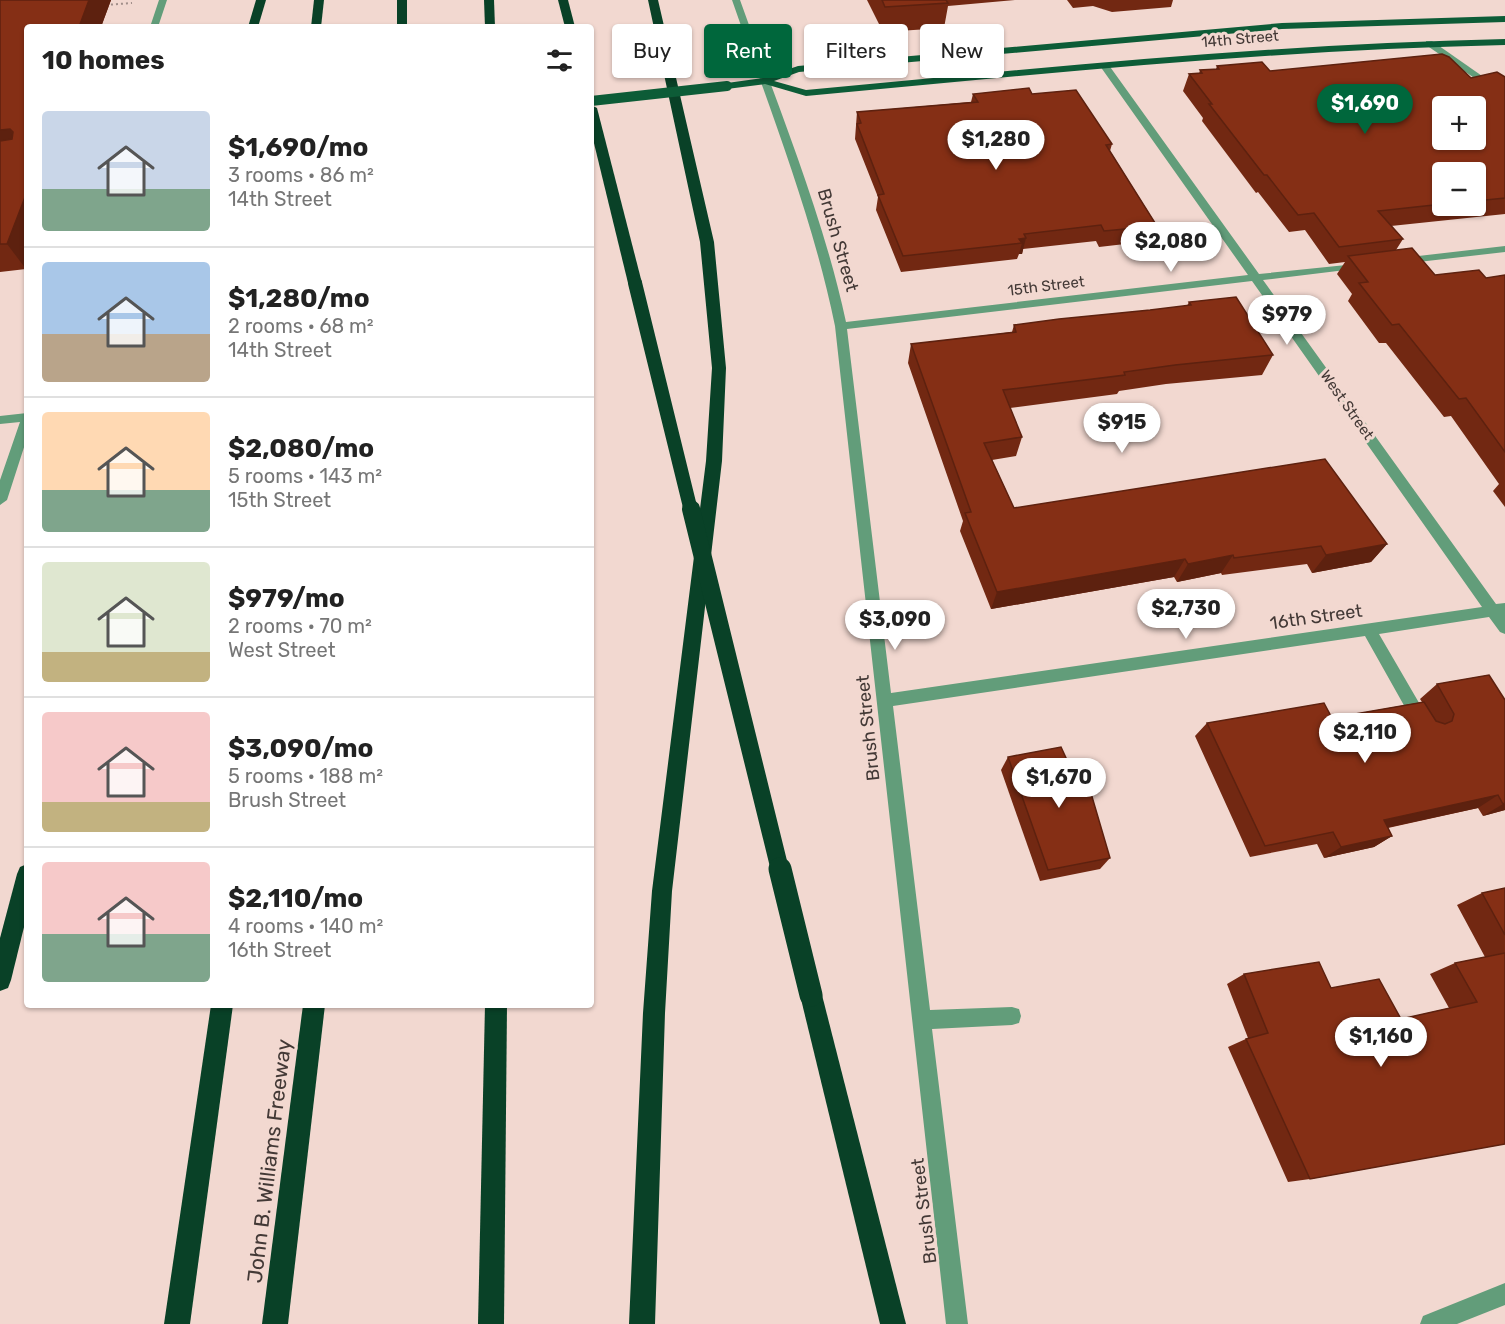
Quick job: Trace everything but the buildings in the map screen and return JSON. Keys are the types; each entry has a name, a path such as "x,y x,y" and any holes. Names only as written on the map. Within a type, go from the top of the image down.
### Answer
{"highway":[{"path":"254,24 261,0"},
{"path":"316,24 319,0"},
{"path":"402,0 402,24"},
{"path":"489,0 490,24"},
{"path":"563,0 569,24"},
{"path":"642,1324 648,1144 662,891 714,461 719,368 714,297 706,242 653,0"},
{"path":"594,120 893,1324"},
{"path":"0,980 24,886"},
{"path":"177,1324 222,1008"},
{"name":"John B. Williams Freeway","path":"275,1324 314,1008"},
{"path":"491,1324 496,1008"}],"main road":[{"name":"14th Street","path":"594,101 765,81 798,69 1282,26 1505,19"},
{"name":"14th Street","path":"765,81 806,93 1297,49 1505,42"}],"street":[{"name":"Brush Street","path":"736,0 826,262 841,326 957,1324"},
{"path":"155,24 162,1"},
{"path":"1429,43 1505,96"},
{"name":"West Street","path":"1105,66 1256,278 1499,610 1505,628"},
{"name":"15th Street","path":"841,326 1505,249"},
{"path":"0,420 24,418"},
{"path":"0,500 24,427"},
{"name":"16th Street","path":"884,700 1499,610"},
{"path":"1369,629 1426,729"},
{"path":"920,1020 1012,1016"},
{"path":"1431,1324 1505,1294"}],"path":[{"path":"106,5 162,1"}]}
